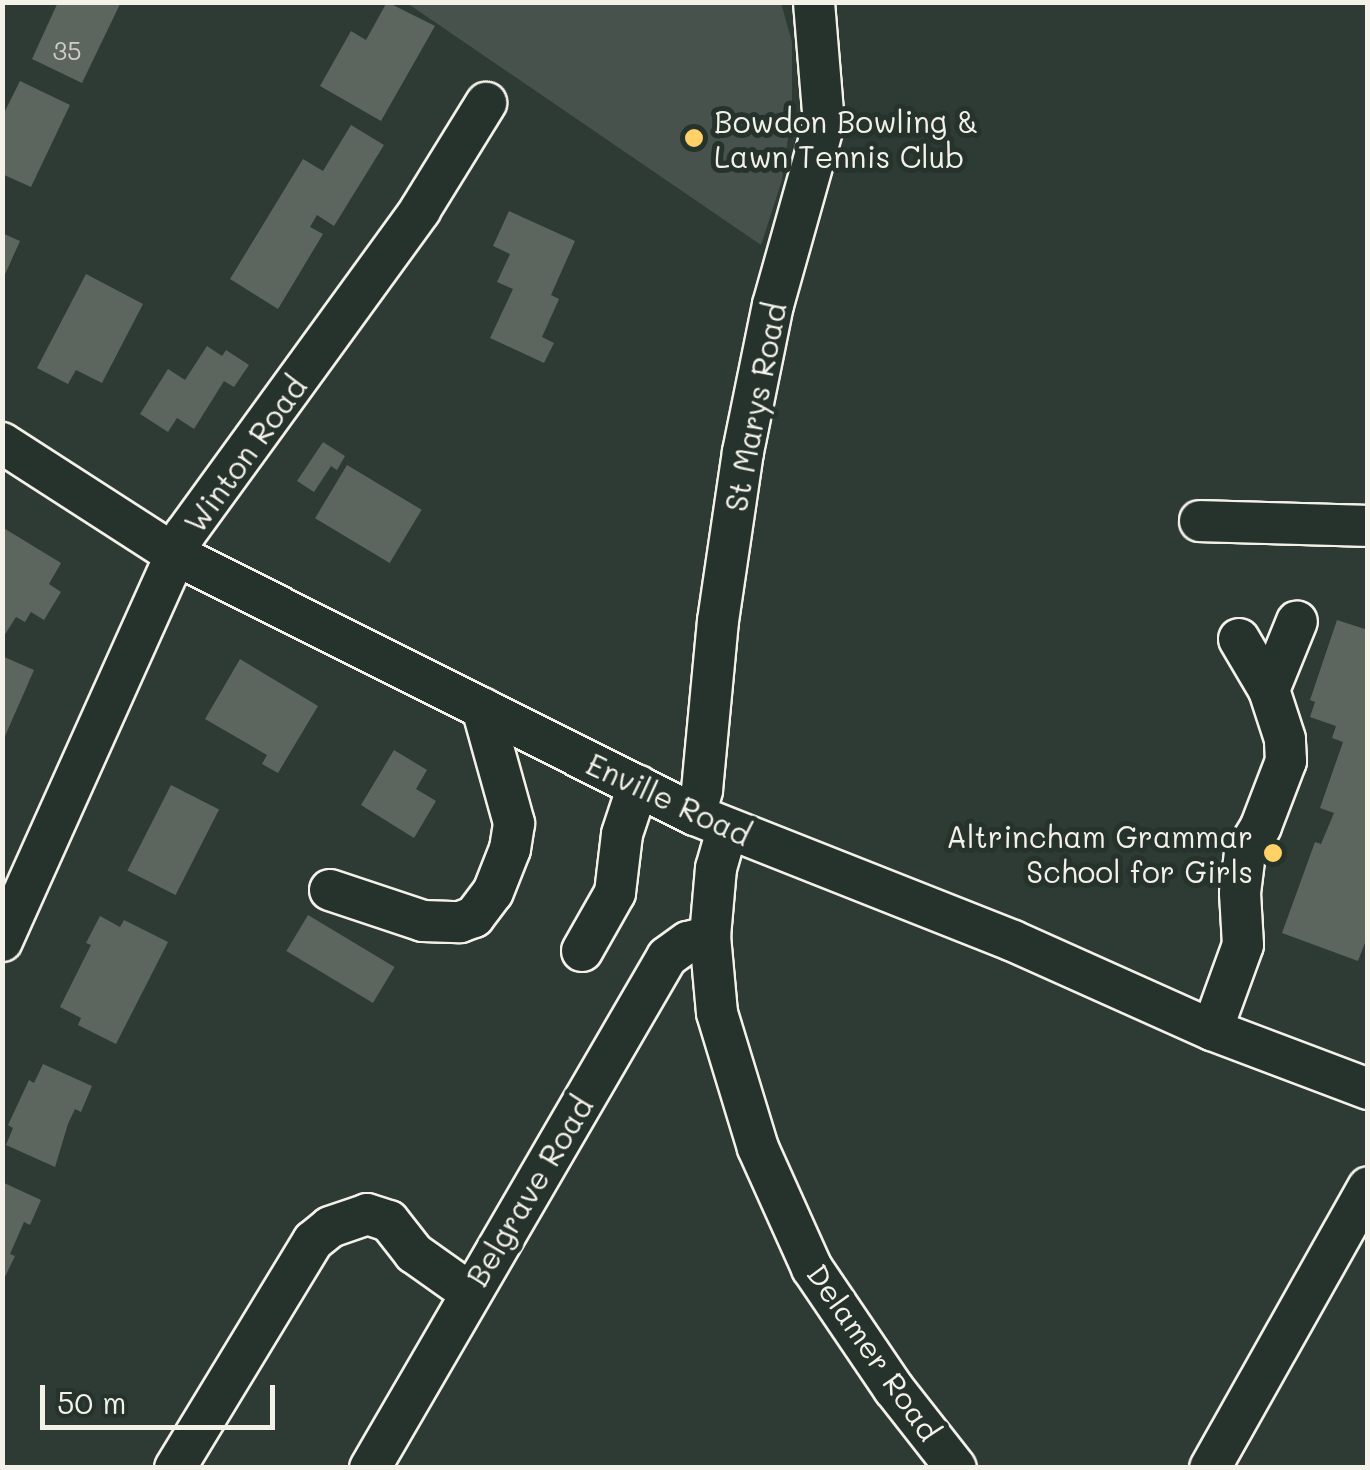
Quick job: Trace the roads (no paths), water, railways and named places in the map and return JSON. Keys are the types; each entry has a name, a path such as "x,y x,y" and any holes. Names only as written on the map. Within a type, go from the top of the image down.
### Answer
{"street":[{"name":"St Marys Road","path":"711,822 702,790 718,621 744,452 773,305 824,124 814,2"},
{"name":"Winton Road","path":"2,941 176,555 210,496 331,337 420,210 486,103"},
{"name":"Enville Road","path":"2,443 176,555 711,822 1013,942 1212,1030 1368,1089"},
{"path":"1200,521 1368,526"},
{"path":"1269,690 1297,620"},
{"path":"1212,1030 1243,945 1240,893 1245,852 1262,826 1286,761 1285,739 1269,690 1239,638"},
{"path":"330,890 422,922 460,922 474,917 492,892 510,849 514,823 482,708"},
{"path":"582,950 614,893 622,834 638,786"},
{"name":"Delamer Road","path":"711,822 716,868 710,936 717,1012 758,1148 804,1251 894,1389 956,1468"},
{"name":"Belgrave Road","path":"370,1468 469,1292 668,958 688,942 710,936"},
{"path":"1210,1468 1368,1188"},
{"path":"175,1468 313,1240 330,1228 368,1214 390,1221 414,1253 469,1292"}],"place":[{"name":"Bowdon Bowling & Lawn Tennis Club","path":"694,138"},
{"name":"Altrincham Grammar School for Girls","path":"1273,853"}]}
